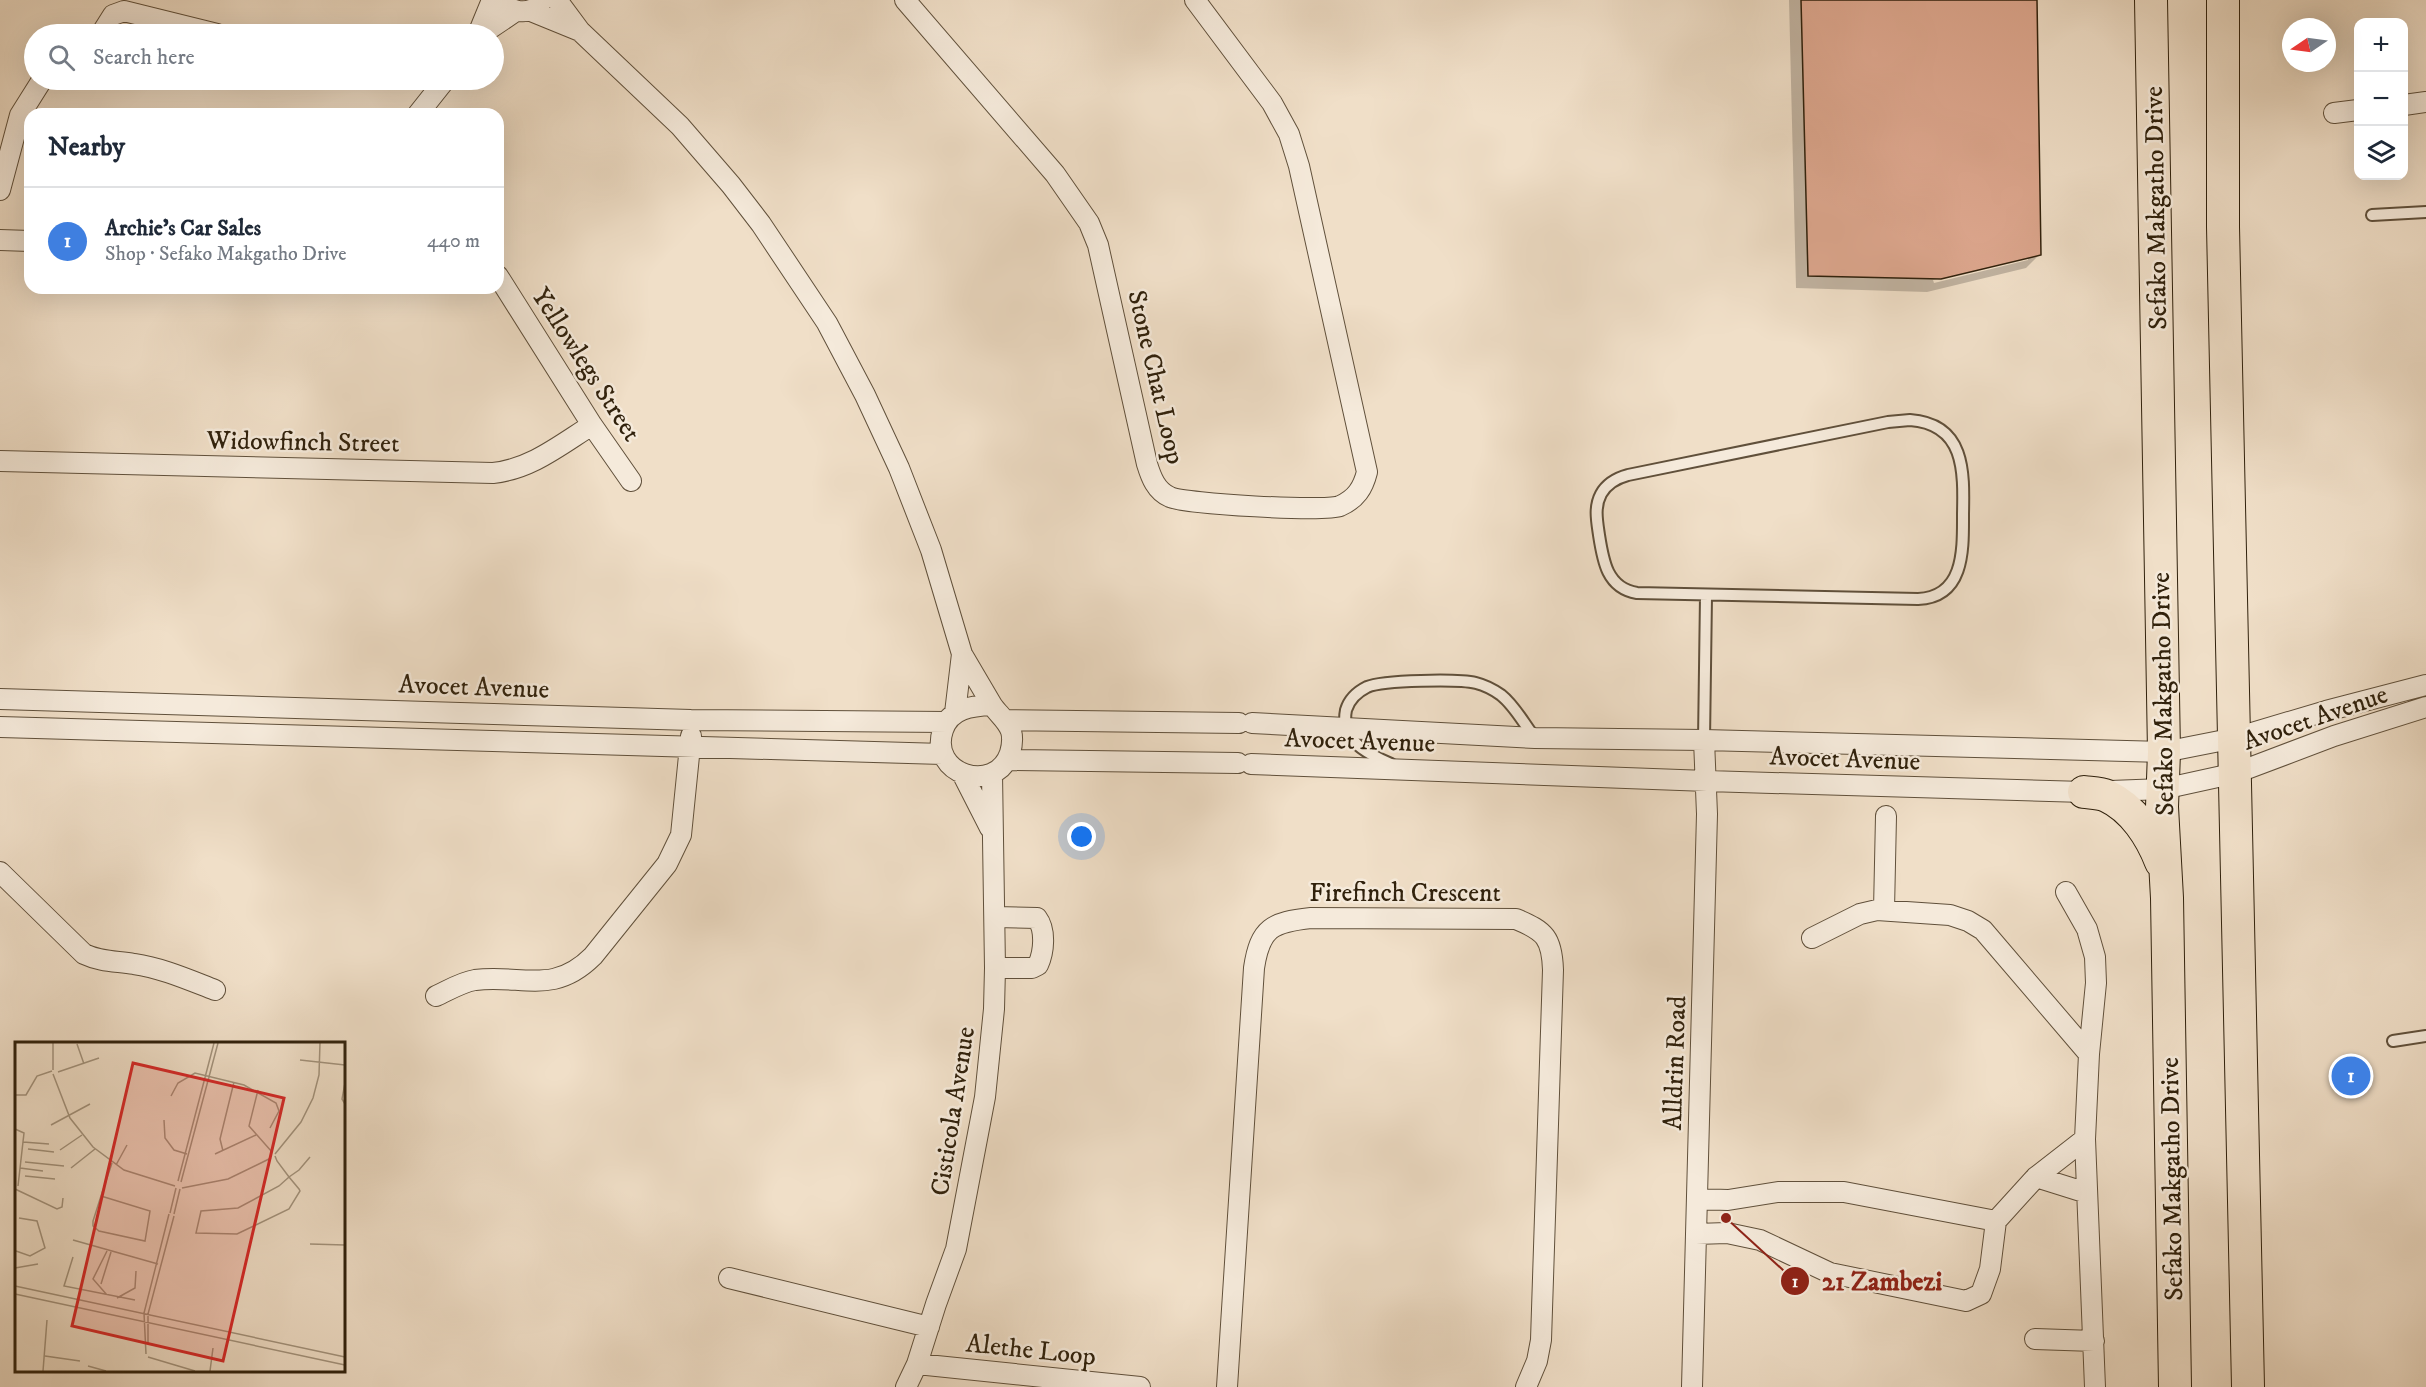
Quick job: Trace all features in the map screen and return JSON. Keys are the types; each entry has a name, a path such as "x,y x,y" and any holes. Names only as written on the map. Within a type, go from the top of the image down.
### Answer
{"main road":[{"name":"Sefako Makgatho Drive","path":"2151,0 2175,1387"},
{"path":"2223,0 2223,227 2248,1387"},
{"path":"2084,792 2105,795 2119,803 2136,819 2151,840 2160,861 2167,898"}],"street":[{"path":"482,24 492,0"},
{"path":"557,0 580,31 680,126 731,185 761,224 826,323 865,395 899,468 931,550 962,654 1011,733 1012,747 1001,768 992,774 977,778 963,775 948,763 943,754 942,732 951,717 962,654"},
{"name":"Stone Chat Loop","path":"905,0 1055,174 1089,223 1098,245 1147,464 1152,480 1161,492 1171,498 1193,501 1316,509 1337,507 1358,494 1367,472 1299,166 1289,134 1272,103 1195,0"},
{"path":"496,24 523,5 580,31"},
{"path":"107,24 113,15 124,11 177,24"},
{"path":"24,108 36,90"},
{"path":"423,108 437,90"},
{"path":"2408,104 2426,102"},
{"path":"0,190 20,115 24,109"},
{"path":"2334,113 2354,110"},
{"path":"0,240 24,241"},
{"name":"Yellowlegs Street","path":"504,286 592,425 631,481"},
{"name":"Widowfinch Street","path":"0,461 493,473 510,471 536,461 592,425"},
{"name":"Avocet Avenue","path":"1005,720 1246,723 1346,730 1535,738 2164,752 2235,738 2426,685"},
{"name":"Avocet Avenue","path":"0,699 691,720 951,717"},
{"path":"951,717 974,706 992,705"},
{"name":"Avocet Avenue","path":"1007,760 1244,763 1707,781 2084,792 2163,789 2236,773 2334,736 2426,707"},
{"path":"436,996 475,981 543,981 569,975 580,969 593,956 667,864 676,849 681,835 691,720"},
{"path":"0,727 943,754"},
{"name":"Alldrin Road","path":"1692,1387 1707,781 1704,740"},
{"name":"Cisticola Avenue","path":"906,1387 917,1365 956,1249 985,1097 994,1009 995,968 992,774"},
{"name":"Cisticola Avenue","path":"963,775 992,834"},
{"path":"1884,910 1886,816"},
{"path":"0,872 84,954 101,961 134,963 170,973 215,990"},
{"path":"2066,892 2087,929 2095,957 2096,983 2089,1054 2085,1139 2095,1387"},
{"path":"1812,938 1860,914 1884,910 1950,915 1977,926 2089,1054"},
{"path":"995,917 1037,918 1043,929 1041,958 1038,965 1032,968 995,968"},
{"name":"Firefinch Crescent","path":"1227,1387 1257,947 1262,937 1273,926 1311,918 1516,919 1532,925 1548,939 1552,952 1553,981 1541,1340 1537,1361 1526,1387"},
{"path":"1696,1234 1727,1233 1760,1240 1830,1273 1966,1301 1981,1294 1985,1285 1990,1269 1996,1221 2036,1177 2085,1139"},
{"path":"2036,1177 2087,1193"},
{"path":"1697,1199 1728,1200 1778,1192 1844,1192 1996,1221"},
{"path":"729,1278 929,1327"},
{"path":"2035,1339 2094,1341"},
{"name":"Alethe Loop","path":"917,1365 1140,1387"}],"lane":[{"path":"2372,216 2426,212"},
{"path":"1917,420 1930,423 1941,430 1954,444 1964,471 1963,547 1958,571 1943,592 1931,598 1918,599 1706,596 1637,593 1626,590 1613,581 1603,562 1596,519 1600,497 1610,483 1628,475 1895,421 1917,420"},
{"path":"1704,740 1706,596"},
{"path":"1402,768 1361,748 1351,739 1346,730 1348,705 1358,692 1368,687 1392,682 1471,682 1489,688 1502,696 1535,738"},
{"path":"2393,1041 2426,1036"}],"building":[{"path":"1801,0 2037,0 2041,255 1941,279 1808,276"}],"place":[{"name":"Archie's Car Sales","path":"2351,1076"},
{"name":"21 Zambezi","path":"1726,1218"}]}
